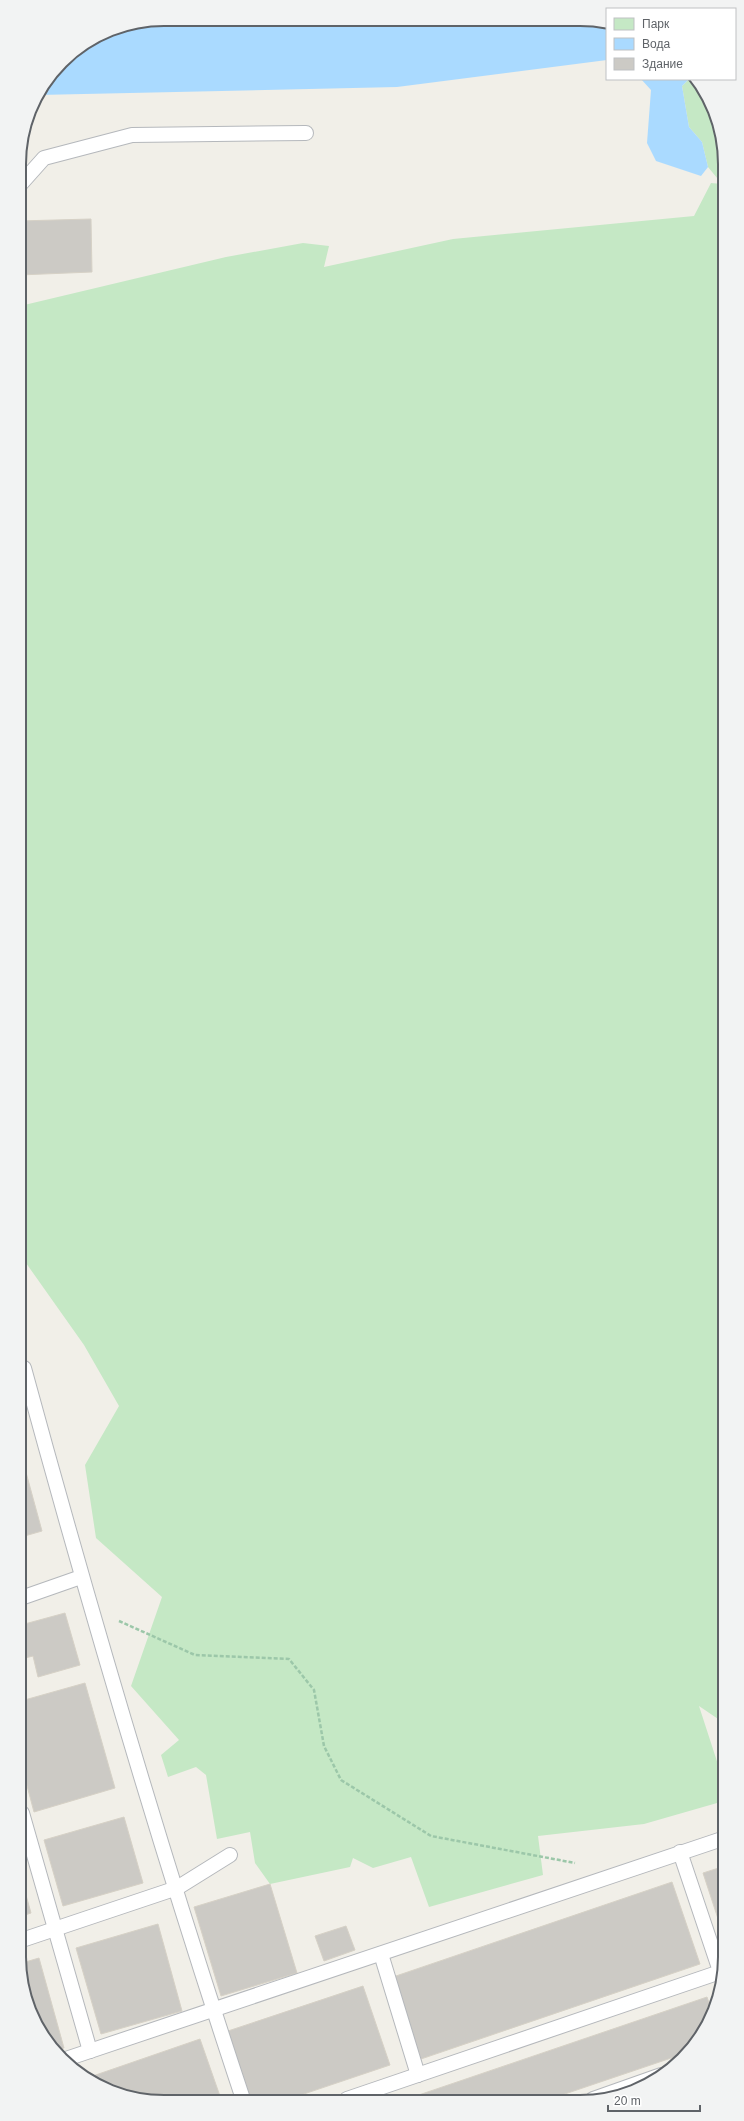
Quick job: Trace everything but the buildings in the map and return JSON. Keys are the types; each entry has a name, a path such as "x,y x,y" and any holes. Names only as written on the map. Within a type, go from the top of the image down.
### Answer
{"lane":[{"path":"26,178 44,158 132,135 306,133"},
{"path":"26,1375 90,1608 242,2095"},
{"path":"26,1596 81,1576"},
{"path":"26,1827 90,2051"},
{"path":"71,2057 718,1840"},
{"path":"680,1852 718,1961"},
{"path":"26,1939 176,1888 230,1855"},
{"path":"380,1954 418,2075"},
{"path":"359,2095 717,1975"}],"path":[{"path":"90,1608 195,1655 290,1659 314,1690 324,1746 341,1780 431,1836 577,1863"}],"green space":[{"path":"689,80 704,103 711,120 717,146 718,179 708,167 702,142 689,127 682,86"},
{"path":"711,183 718,184 718,1719 699,1706 718,1765 718,1803 644,1824 538,1836 543,1875 429,1907 411,1857 373,1868 353,1858 350,1867 270,1884 255,1863 250,1832 217,1839 206,1775 196,1767 168,1777 161,1755 179,1740 131,1686 162,1597 96,1538 85,1465 119,1406 84,1345 26,1263 26,305 226,257 303,243 329,246 324,267 453,239 694,216"}],"water":[{"path":"155,26 589,26 606,29 606,60 397,87 45,95 60,73 73,60 88,49 111,37 137,29"},
{"path":"642,80 688,80 682,86 689,127 702,142 708,167 701,176 656,161 647,143 651,90"}]}
